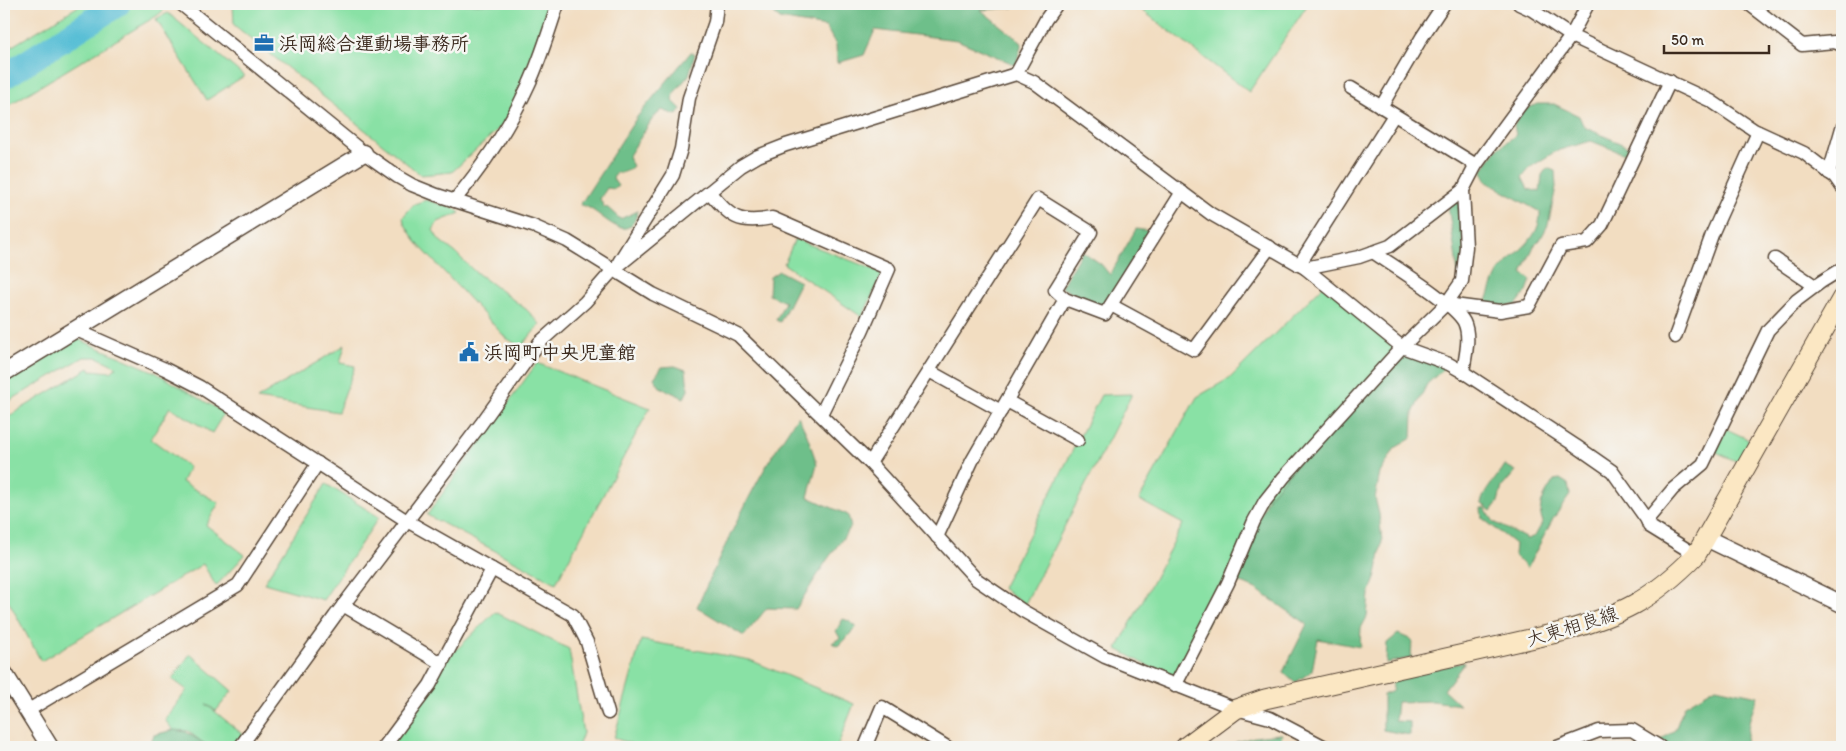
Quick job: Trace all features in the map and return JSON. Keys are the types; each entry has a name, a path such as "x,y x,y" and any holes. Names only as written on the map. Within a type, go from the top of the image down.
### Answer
{"main road":[{"name":"大東相良線","path":"1185,747 1236,709 1265,699 1596,622 1627,610 1654,593 1676,576 1696,555 1842,298"}],"street":[{"path":"181,4 364,153 412,185 454,201 532,226 567,241 653,294 738,335 870,462 976,579 1023,611 1105,656 1175,686 1236,709 1270,718 1325,747"},
{"path":"454,201 476,175 503,134 530,83 558,4"},
{"path":"613,270 673,175 681,149 689,98 715,22 717,4"},
{"path":"1016,74 1046,19 1057,4"},
{"path":"1381,107 1422,37 1444,4"},
{"path":"1519,4 1532,10 1571,36 1711,101 1758,132 1804,153 1829,173 1842,187"},
{"path":"1302,266 1359,257 1390,246 1463,190 1476,165 1571,36 1588,4"},
{"path":"1748,4 1802,45 1834,42 1842,45"},
{"path":"240,747 407,520 481,424 539,343 585,302 613,270 741,166 758,156 786,145 1016,74 1034,82 1211,214 1302,266 1402,347 1449,364 1464,372 1576,446 1612,472 1647,520 1649,526 1696,555"},
{"path":"1446,304 1500,311 1529,306 1561,246 1587,242 1602,225 1670,81"},
{"path":"1351,88 1476,165"},
{"path":"1302,266 1394,115"},
{"path":"1829,173 1842,128"},
{"path":"1674,337 1714,232 1758,132"},
{"path":"4,373 364,153"},
{"path":"1175,686 1228,584 1254,521 1265,500 1402,347 1446,304 1462,281 1466,247 1463,190"},
{"path":"709,192 726,211 736,218 756,222 772,218 888,269 862,331 821,414"},
{"path":"870,462 1038,199 1091,232 1055,290 1065,299 1105,314 1182,192"},
{"path":"1111,305 1194,350 1270,247"},
{"path":"1373,252 1446,304 1464,322 1468,340 1464,372"},
{"path":"1774,259 1815,286"},
{"path":"1647,520 1674,489 1703,464 1768,330 1797,300 1842,269"},
{"path":"936,537 972,462 1065,299"},
{"path":"74,329 165,369 200,387 407,520 572,615 587,642 608,713"},
{"path":"929,371 1078,440"},
{"path":"27,711 238,585 318,463"},
{"path":"1706,538 1842,604"},
{"path":"384,747 430,686 492,569"},
{"path":"344,605 442,664"},
{"path":"4,673 50,747"},
{"path":"866,747 882,707 946,747"},
{"path":"1559,747 1599,731 1632,730 1660,747"}],"green space":[{"path":"82,4 171,4 158,15 4,108 4,51"},
{"path":"233,4 548,4 535,55 505,123 452,172 421,175 234,25"},
{"path":"763,4 1033,4 1033,6 981,10 1022,43 1016,65 957,40 875,30 864,55 837,63 836,45 826,27 780,19"},
{"path":"1134,4 1308,4 1249,92"},
{"path":"168,13 244,76 207,100 156,19"},
{"path":"691,52 695,54 689,75 674,93 673,101 681,109 676,115 662,110 653,118 628,157 633,166 625,172 615,173 613,179 618,186 615,189 607,188 600,199 604,207 608,208 620,219 638,211 633,223 627,228 620,228 587,207 580,205 637,117"},
{"path":"1537,104 1554,104 1579,116 1584,127 1633,149 1630,156 1591,141 1556,151 1529,168 1522,177 1528,189 1540,192 1542,175 1547,168 1555,171 1556,187 1548,225 1540,240 1534,246 1522,273 1531,280 1527,291 1516,305 1484,308 1498,272 1532,237 1537,229 1540,212 1487,182 1482,171 1497,149 1516,135 1514,125 1524,110"},
{"path":"1461,194 1465,247 1459,280 1448,205"},
{"path":"426,200 454,208 460,213 438,222 433,230 439,240 473,270 527,310 540,324 521,347 506,338 416,242 404,223 403,217 414,204"},
{"path":"1136,229 1150,231 1108,305 1091,305 1061,287 1082,251 1101,264 1110,275"},
{"path":"795,239 883,273 862,317 784,264"},
{"path":"779,271 800,282 780,322 776,320 785,302 769,295 770,277"},
{"path":"1325,284 1400,350 1265,500 1180,683 1117,649 1183,524 1139,500 1197,397 1230,378"},
{"path":"78,339 155,372 221,411 223,415 212,433 170,407 151,439 189,467 182,482 219,503 206,525 245,555 216,586 203,564 41,661 4,593 4,419 89,368 90,370 111,372 117,367 97,357 84,357 4,404 4,382"},
{"path":"345,345 340,363 355,366 338,412 257,399"},
{"path":"1400,350 1449,364 1427,384 1413,413 1412,438 1395,448 1380,473 1375,498 1382,541 1376,576 1369,594 1367,617 1361,628 1360,647 1318,639 1312,671 1295,683 1283,672 1307,624 1256,589 1230,578 1269,496"},
{"path":"537,363 650,408 556,583 427,515"},
{"path":"675,366 686,370 688,390 684,398 660,387 654,378 662,367"},
{"path":"1132,394 1025,604 1002,588 1101,395"},
{"path":"798,416 817,464 808,497 848,515 851,527 827,560 796,609 767,608 744,636 697,607 755,485"},
{"path":"1722,427 1752,441 1740,463 1712,450"},
{"path":"1505,465 1516,471 1502,487 1498,502 1491,511 1481,503 1488,488"},
{"path":"1560,479 1568,484 1570,495 1553,519 1527,568 1514,555 1515,544 1482,518 1481,508 1485,508 1494,522 1527,539 1535,536 1543,522 1540,510 1542,500 1554,480"},
{"path":"326,484 379,517 323,600 264,583"},
{"path":"495,612 569,649 583,733 578,747 386,747 442,664"},
{"path":"843,619 857,627 838,646 832,643 840,638 836,631"},
{"path":"1398,634 1412,640 1411,658 1386,663 1387,643"},
{"path":"641,640 750,660 854,704 837,747 641,747 614,738"},
{"path":"190,654 232,691 216,711 206,704 247,738 240,747 208,747 188,731 173,730 165,720 187,690 172,679"},
{"path":"1465,662 1444,690 1460,705 1433,701 1397,702 1395,721 1410,722 1410,735 1383,730 1383,695 1393,691 1391,678"},
{"path":"1716,687 1758,696 1750,718 1745,747 1674,747 1659,741 1675,730 1685,705"},
{"path":"173,730 186,732 210,747 154,747 150,744 154,735"},
{"path":"1282,734 1279,747 1233,747 1236,742 1254,737"}],"waterway":[{"path":"4,77 118,4"}],"place":[{"name":"浜岡総合運動場事務所","path":"264,43"},
{"name":"浜岡町中央児童館","path":"469,352"}]}
